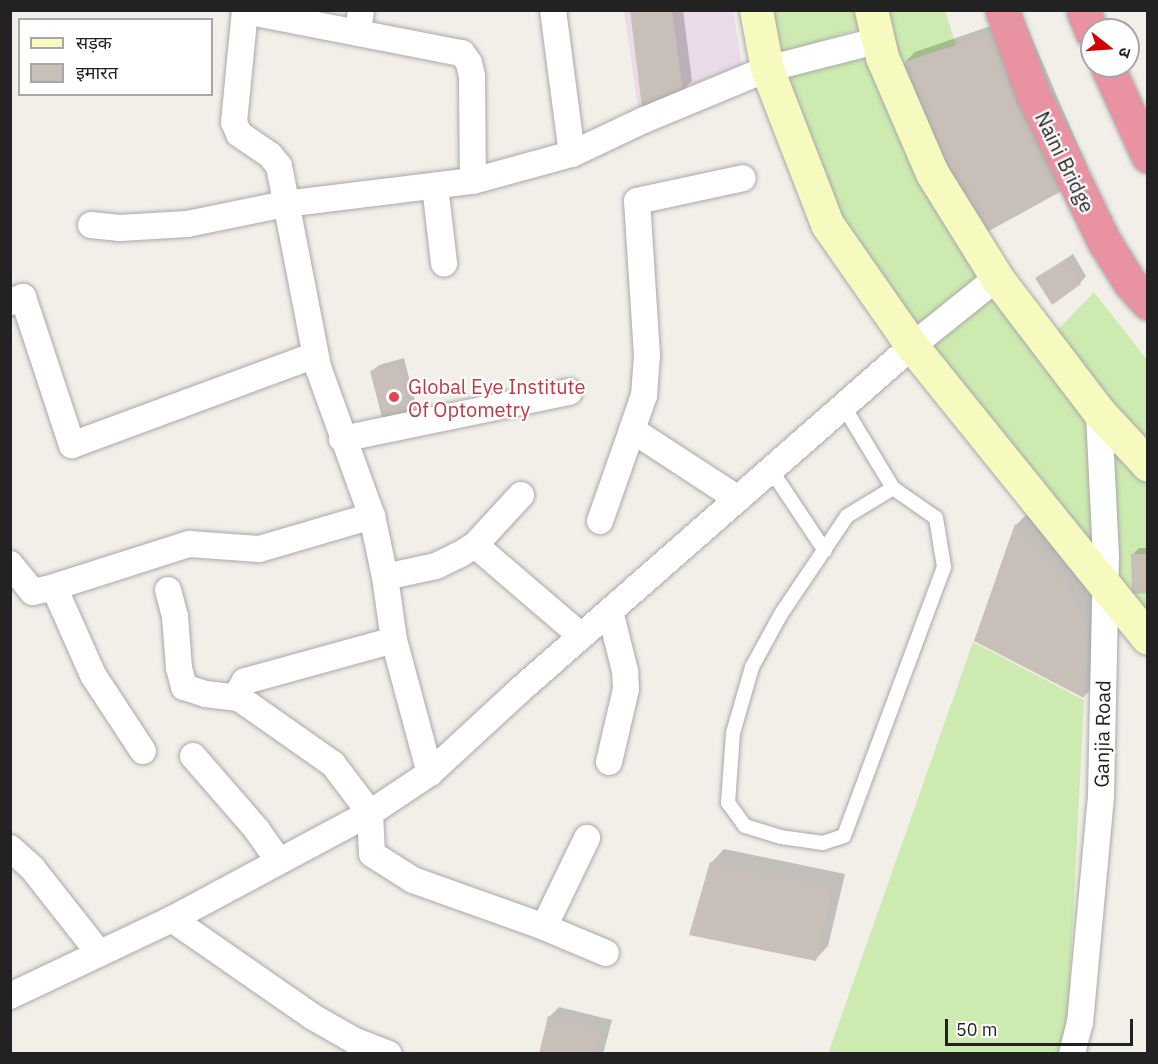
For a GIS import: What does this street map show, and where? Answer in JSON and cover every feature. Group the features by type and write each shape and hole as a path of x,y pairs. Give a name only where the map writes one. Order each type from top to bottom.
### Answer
{"highway":[{"name":"Naini Bridge","path":"1002,10 1033,95 1105,243 1130,283 1148,303"},
{"path":"1112,78 1148,156"}],"street":[{"path":"553,10 572,154"},
{"path":"756,10 767,69 827,224 912,346 1148,638"},
{"path":"430,773 394,640 385,577 372,516 342,439 315,355 279,166 270,155 239,135 234,122 245,11 359,21 462,53 469,63 473,181"},
{"path":"91,225 120,228 187,224 285,204 473,181 572,154 644,120 873,26 932,173 997,278 1099,412 1148,465"},
{"path":"600,521 644,396 647,355 637,201 743,177"},
{"path":"435,186 444,263"},
{"path":"10,996 172,919 370,813 430,773 609,611 912,346 997,278"},
{"path":"10,302 23,297 72,445 315,355"},
{"path":"342,439 569,392"},
{"name":"Ganjia Road","path":"1072,1053 1080,1023 1101,795 1105,585 1099,412"},
{"path":"632,430 738,499"},
{"path":"385,577 436,566 475,544 521,495"},
{"path":"32,592 189,544 259,549 372,516"},
{"path":"475,544 581,636"},
{"path":"10,564 93,675 143,751"},
{"path":"168,590 175,616 179,668 184,687 206,694 239,698 333,764 370,813 372,854 413,880 544,927 606,953"},
{"path":"609,611 625,671 626,689 609,762"},
{"path":"239,698 238,693 245,681 394,640"},
{"path":"193,756 257,830 279,860"},
{"path":"544,927 587,838"},
{"path":"10,848 33,869 99,953"},
{"path":"172,919 313,1017 355,1041 389,1053"}],"lane":[{"path":"844,407 893,488 936,518 944,567 844,836 823,843 781,837 745,826 728,803 733,733 752,667 781,614 847,516 893,488"},
{"path":"771,470 825,551"}],"shaded area":[{"path":"624,11 733,11 743,72 639,114"}],"green space":[{"path":"769,11 859,11 862,28 778,55"},
{"path":"888,11 945,11 956,45 895,65"},
{"path":"875,43 1046,342 1094,292 1147,360 1147,638 912,345 865,282 767,69"},
{"path":"973,642 1084,700 1067,1040 1064,1053 828,1054"}],"building":[{"path":"630,10 672,10 683,93 642,108"},
{"path":"1008,28 1076,183 980,236 900,65"},
{"path":"1066,259 1081,284 1052,305 1035,278"},
{"path":"398,364 412,422 385,429 370,371"},
{"path":"1015,524 1040,549 1068,588 1083,618 1088,639 1084,698 974,641"},
{"path":"1131,554 1148,554 1148,593 1132,594"},
{"path":"710,862 832,887 816,961 689,935"},
{"path":"548,1016 602,1030 597,1054 539,1054"}],"place":[{"name":"Global Eye Institute Of Optometry","path":"394,397"}]}
